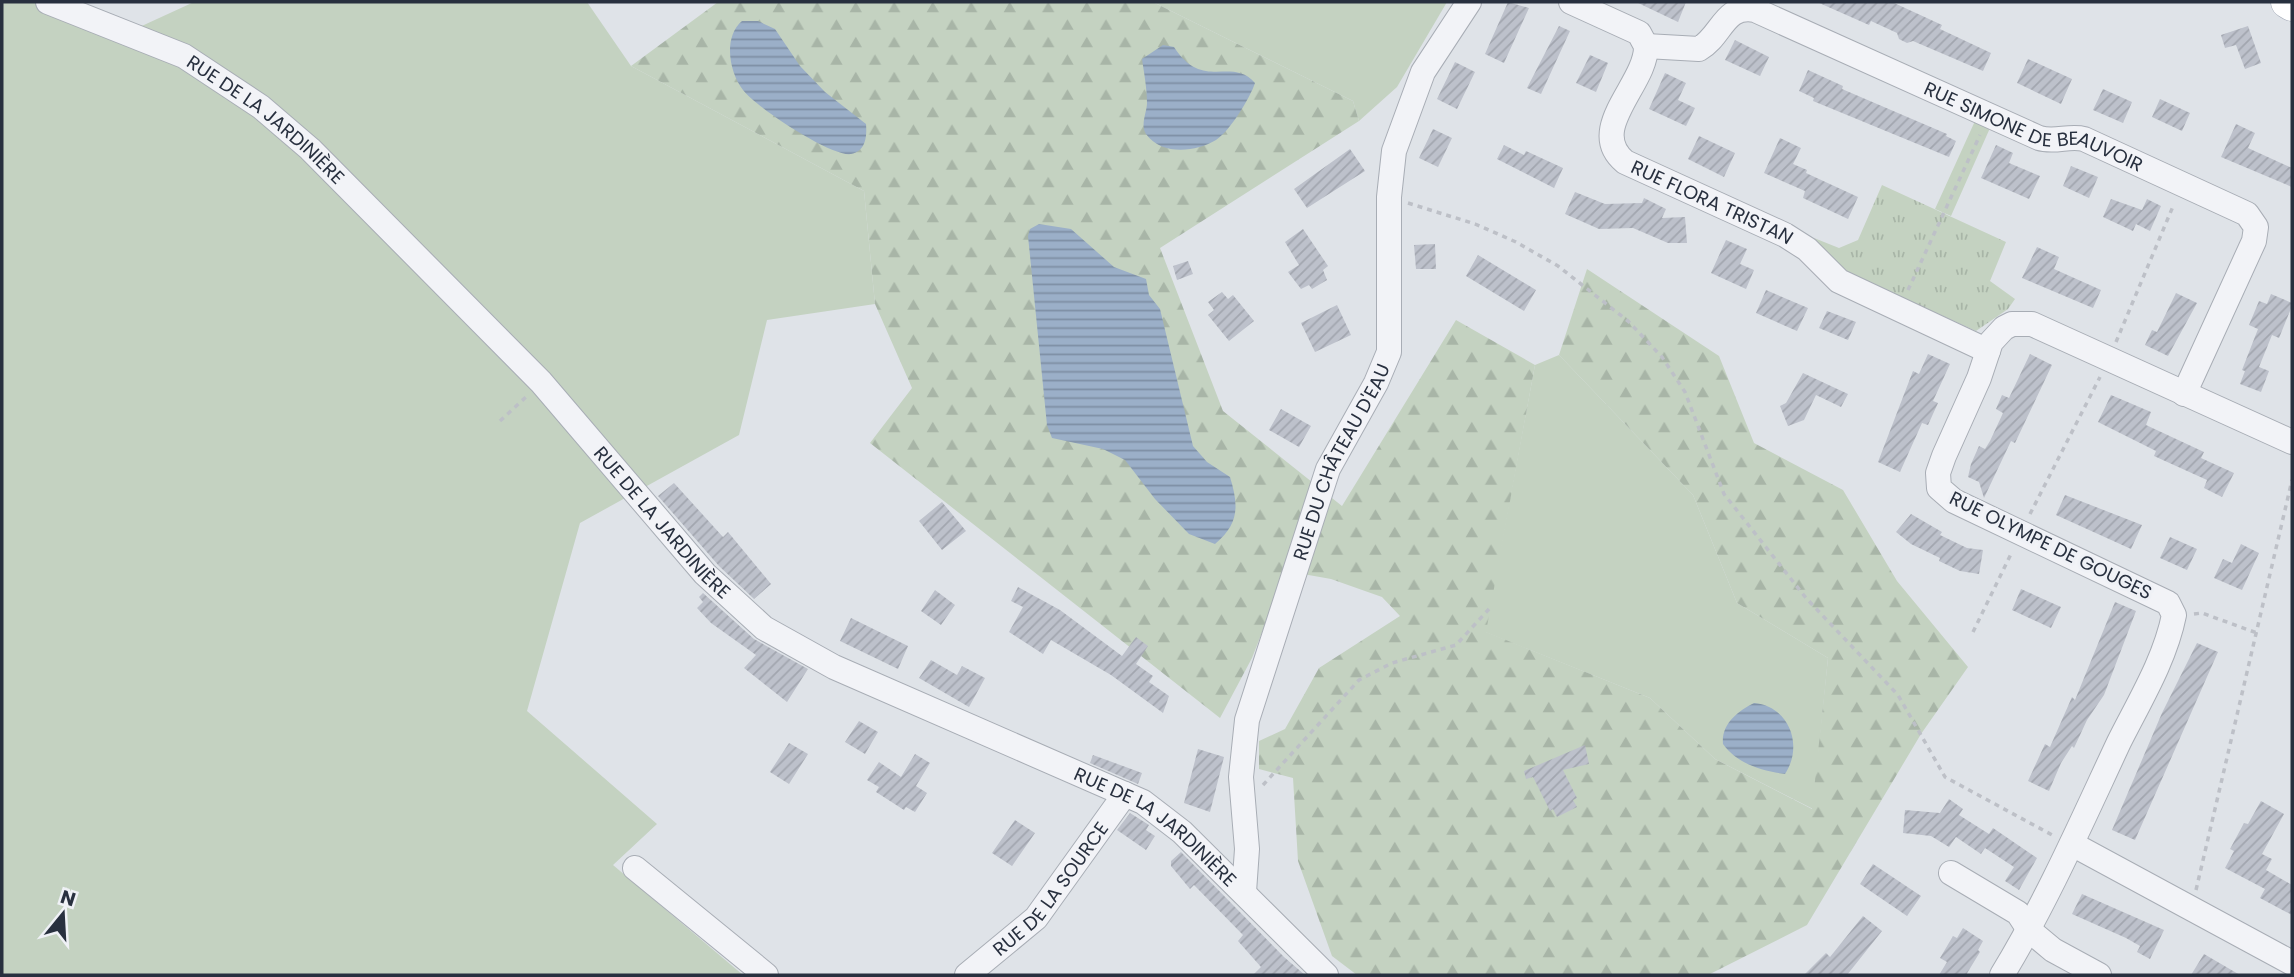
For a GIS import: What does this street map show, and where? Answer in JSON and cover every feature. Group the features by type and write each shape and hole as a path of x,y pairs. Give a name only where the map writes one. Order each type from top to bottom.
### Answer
{"main road":[{"path":"2287,2 2292,5"}],"street":[{"name":"RUE DE LA JARDINIÈRE","path":"48,2 184,56 261,107 310,149 541,383 705,574 764,628 834,667 1143,803 1182,832 1326,975"},
{"name":"RUE DU CHÂTEAU D'EAU","path":"1244,892 1247,849 1241,778 1247,720 1295,578 1328,468 1376,383 1389,352 1389,197 1394,151 1418,85 1435,51 1469,2"},
{"path":"1571,2 1639,33 1646,46"},
{"name":"RUE SIMONE DE BEAUVOIR","path":"1646,46 1699,49 1708,44 1730,13 1746,8 2049,141 2084,139 2247,214 2256,227 2249,256 2185,394"},
{"name":"RUE FLORA TRISTAN","path":"1646,46 1644,60 1611,134 1612,148 1618,156 1635,168 1798,241 1839,281 1988,351"},
{"name":"RUE OLYMPE DE GOUGES","path":"2174,615 2168,603 2161,598 1954,501 1939,488 1937,480 1944,456 1991,342 2004,328 2021,323 2045,329 2292,442"},
{"path":"2002,975 2029,930 2072,844 2162,653 2174,615"},
{"name":"RUE DE LA SOURCE","path":"967,975 1037,918 1125,793"},
{"path":"2072,844 2292,963"},
{"path":"635,868 766,975"},
{"path":"1951,873 2018,913 2029,930 2053,950 2099,975"}],"path":[{"path":"1899,309 1989,114"},
{"path":"1973,632 2109,359 2183,184"},
{"path":"1389,197 1475,224 1516,242 1558,266 1628,321 1662,357 1685,392 1724,494 1807,598 1898,695 1945,777 2033,826 2072,844"},
{"path":"500,421 541,383"},
{"path":"2192,908 2292,480"},
{"path":"1243,803 1300,746 1337,701 1359,680 1392,663 1456,645 1489,609"},
{"path":"2174,615 2202,613 2257,633"}],"green space":[{"path":"2,2 39,2 133,30 194,2 587,2 631,66 864,191 875,304 767,320 739,435 580,523 527,711 657,824 613,865 743,975 2,975"},
{"path":"718,2 1153,2 1353,101 1359,121 1160,248 1223,411 1342,506 1456,320 1535,365 1486,632 1650,698 1715,759 1812,809 1828,658 1737,603 1693,495 1559,355 1587,269 1719,356 1754,443 1843,490 1897,581 1968,667 1921,734 1807,925 1708,975 1357,975 1332,956 1298,861 1293,778 1259,769 1259,741 1285,729 1319,668 1400,616 1382,597 1331,579 1286,571 1252,658 1220,718 870,443 912,388 875,304 864,191 631,66"},
{"path":"1153,2 1447,2 1397,87 1359,121 1353,101"},
{"path":"1975,121 1990,128 1951,216 1935,209"},
{"path":"1882,185 2006,242 1990,281 2015,299 2008,309 1976,331 1841,270 1814,238 1839,248 1858,240"},
{"path":"1559,355 1693,495 1737,603 1828,658 1813,809 1715,759 1650,698 1485,632 1535,365"}],"water":[{"path":"742,21 758,21 775,29 800,66 825,92 866,124 866,138 860,150 851,154 841,153 811,140 778,119 743,90 734,74 730,55 732,36"},
{"path":"1163,45 1174,47 1196,68 1236,72 1255,83 1233,122 1216,140 1199,147 1180,150 1161,146 1146,134 1144,123 1147,97 1142,59"},
{"path":"1039,224 1071,229 1114,267 1146,279 1149,295 1160,309 1193,446 1207,462 1230,477 1233,487 1236,506 1233,522 1215,544 1189,534 1155,499 1125,460 1103,449 1052,438 1047,425 1028,236 1030,229"},
{"path":"1754,703 1776,711 1790,729 1793,751 1785,774 1768,771 1743,761 1723,744 1728,724"}],"building":[{"path":"1508,2 1529,8 1504,63 1485,54"},
{"path":"1636,2 1686,2 1678,22"},
{"path":"1817,2 1892,2 1942,25 1940,29 1991,53 1983,71 1913,41 1907,43 1899,39 1897,33 1871,21 1869,25"},
{"path":"1559,26 1570,31 1541,94 1527,88"},
{"path":"2248,26 2261,63 2245,69 2236,45 2225,48 2221,35"},
{"path":"1735,40 1769,57 1760,76 1725,60"},
{"path":"1590,55 1608,63 1596,92 1576,83"},
{"path":"2028,59 2072,79 2061,104 2017,83"},
{"path":"1455,62 1475,72 1457,109 1437,99"},
{"path":"1808,70 1843,86 1842,89 1947,134 1946,136 1956,141 1949,157 1813,101 1814,98 1799,91"},
{"path":"1665,73 1686,83 1678,100 1695,108 1686,126 1649,109"},
{"path":"2103,89 2132,102 2123,123 2093,110"},
{"path":"2160,99 2190,113 2182,131 2152,117"},
{"path":"2236,124 2255,133 2248,148 2292,168 2292,187 2221,157"},
{"path":"1433,129 1452,138 1438,167 1419,158"},
{"path":"1699,136 1735,153 1724,177 1688,159"},
{"path":"1780,138 1801,148 1793,164 1807,170 1806,173 1858,197 1848,219 1803,198 1805,191 1764,173"},
{"path":"1504,145 1524,155 1526,151 1563,168 1554,188 1497,159"},
{"path":"1996,145 2013,153 2009,163 2040,176 2029,199 1981,178"},
{"path":"1350,149 1365,171 1307,208 1294,189"},
{"path":"2071,166 2098,177 2089,198 2063,186"},
{"path":"1575,192 1605,204 1642,203 1644,198 1666,209 1662,218 1685,217 1687,243 1668,243 1633,228 1599,229 1565,214"},
{"path":"2111,199 2142,210 2147,199 2161,206 2150,231 2136,224 2133,231 2103,217"},
{"path":"1303,229 1328,266 1323,270 1327,280 1312,289 1309,285 1301,289 1288,272 1299,265 1285,242"},
{"path":"1726,240 1747,249 1740,264 1754,270 1746,289 1711,273"},
{"path":"1435,244 1436,269 1416,269 1414,245"},
{"path":"2037,247 2059,257 2054,269 2101,290 2093,308 2022,278"},
{"path":"1478,255 1536,290 1524,311 1466,276"},
{"path":"1188,261 1193,274 1177,280 1173,266"},
{"path":"1766,290 1808,308 1797,331 1756,313"},
{"path":"1222,292 1228,299 1233,295 1254,321 1229,341 1208,315 1214,310 1208,302"},
{"path":"2176,293 2197,303 2168,356 2145,345 2152,330 2157,332"},
{"path":"2271,294 2292,303 2292,306 2279,338 2272,335 2259,367 2269,371 2261,392 2240,384 2245,371 2242,370 2258,329 2249,325 2259,301 2267,304"},
{"path":"1337,305 1351,335 1315,352 1301,323"},
{"path":"1827,311 1856,322 1848,340 1819,328"},
{"path":"1928,354 1950,364 1933,401 1938,403 1928,425 1922,423 1900,472 1878,462 1913,371 1919,374"},
{"path":"2030,354 2052,365 2015,443 2011,441 1984,498 1979,482 1968,477 1971,464 1979,446 1985,449 1990,441 2003,413 1996,409 2002,395 2009,398"},
{"path":"1803,373 1848,394 1841,407 1816,395 1804,420 1788,426 1780,406 1786,403"},
{"path":"2111,395 2151,412 2146,425 2204,452 2201,458 2234,473 2222,497 2204,488 2207,480 2154,456 2156,451 2098,422"},
{"path":"1281,409 1311,426 1299,447 1269,430"},
{"path":"674,483 723,537 728,532 771,584 754,599 719,566 658,496"},
{"path":"2065,495 2142,525 2131,549 2056,515"},
{"path":"942,502 966,531 942,550 919,521"},
{"path":"1911,514 1942,532 1940,535 1967,548 1983,550 1979,574 1960,571 1939,561 1940,558 1911,544 1896,532"},
{"path":"2170,537 2197,549 2187,570 2160,558"},
{"path":"2241,544 2259,553 2242,590 2214,578 2223,559 2232,563"},
{"path":"1018,587 1060,610 1122,656 1136,637 1148,646 1136,664 1153,676 1149,682 1169,696 1163,713 1111,675 1051,640 1043,654 1009,632 1023,607 1011,601"},
{"path":"2021,589 2061,607 2051,628 2012,610"},
{"path":"935,590 955,605 941,625 921,611"},
{"path":"703,593 754,639 808,669 787,702 744,668 756,655 711,623 697,608 703,602 699,597"},
{"path":"2115,602 2136,611 2104,695 2087,720 2074,748 2072,746 2061,763 2049,791 2028,781 2045,744 2050,747 2072,697 2075,700"},
{"path":"851,618 908,646 898,669 840,641"},
{"path":"2197,643 2218,652 2135,840 2112,830 2162,713"},
{"path":"931,660 957,675 962,666 985,678 969,707 919,678"},
{"path":"859,721 878,732 865,754 845,742"},
{"path":"789,743 808,754 789,784 770,772"},
{"path":"1585,745 1589,764 1563,770 1577,798 1573,800 1577,807 1557,817 1553,809 1550,811 1533,777 1526,779 1524,771"},
{"path":"1198,749 1224,757 1210,812 1184,803"},
{"path":"915,754 930,763 916,786 927,793 915,812 906,807 904,810 876,792 879,787 867,780 879,762 901,777"},
{"path":"1093,755 1142,773 1138,784 1090,763"},
{"path":"1949,799 1963,809 1959,815 1989,834 1993,828 2037,858 2019,890 2005,881 2014,867 1985,848 1981,854 1956,837 1949,847 1931,836 1903,833 1905,810 1940,813"},
{"path":"2261,801 2284,814 2262,854 2272,859 2266,870 2292,885 2292,915 2260,898 2265,889 2225,868 2234,851 2230,849 2244,823 2248,824"},
{"path":"1130,813 1149,825 1146,830 1155,836 1146,850 1117,830"},
{"path":"1015,820 1035,833 1012,866 992,853"},
{"path":"1181,852 1305,975 1253,975 1261,967 1238,941 1243,935 1194,885 1190,889 1171,866 1171,861"},
{"path":"1873,864 1921,896 1907,916 1860,884"},
{"path":"2082,894 2164,930 2150,959 2137,952 2140,946 2072,914"},
{"path":"1863,916 1882,931 1847,975 1804,975 1826,953 1830,957"},
{"path":"1963,928 1983,941 1978,950 1980,952 1966,975 1939,975 1947,962 1940,958 1953,936 1957,938"},
{"path":"2204,954 2240,975 2191,975"}]}
